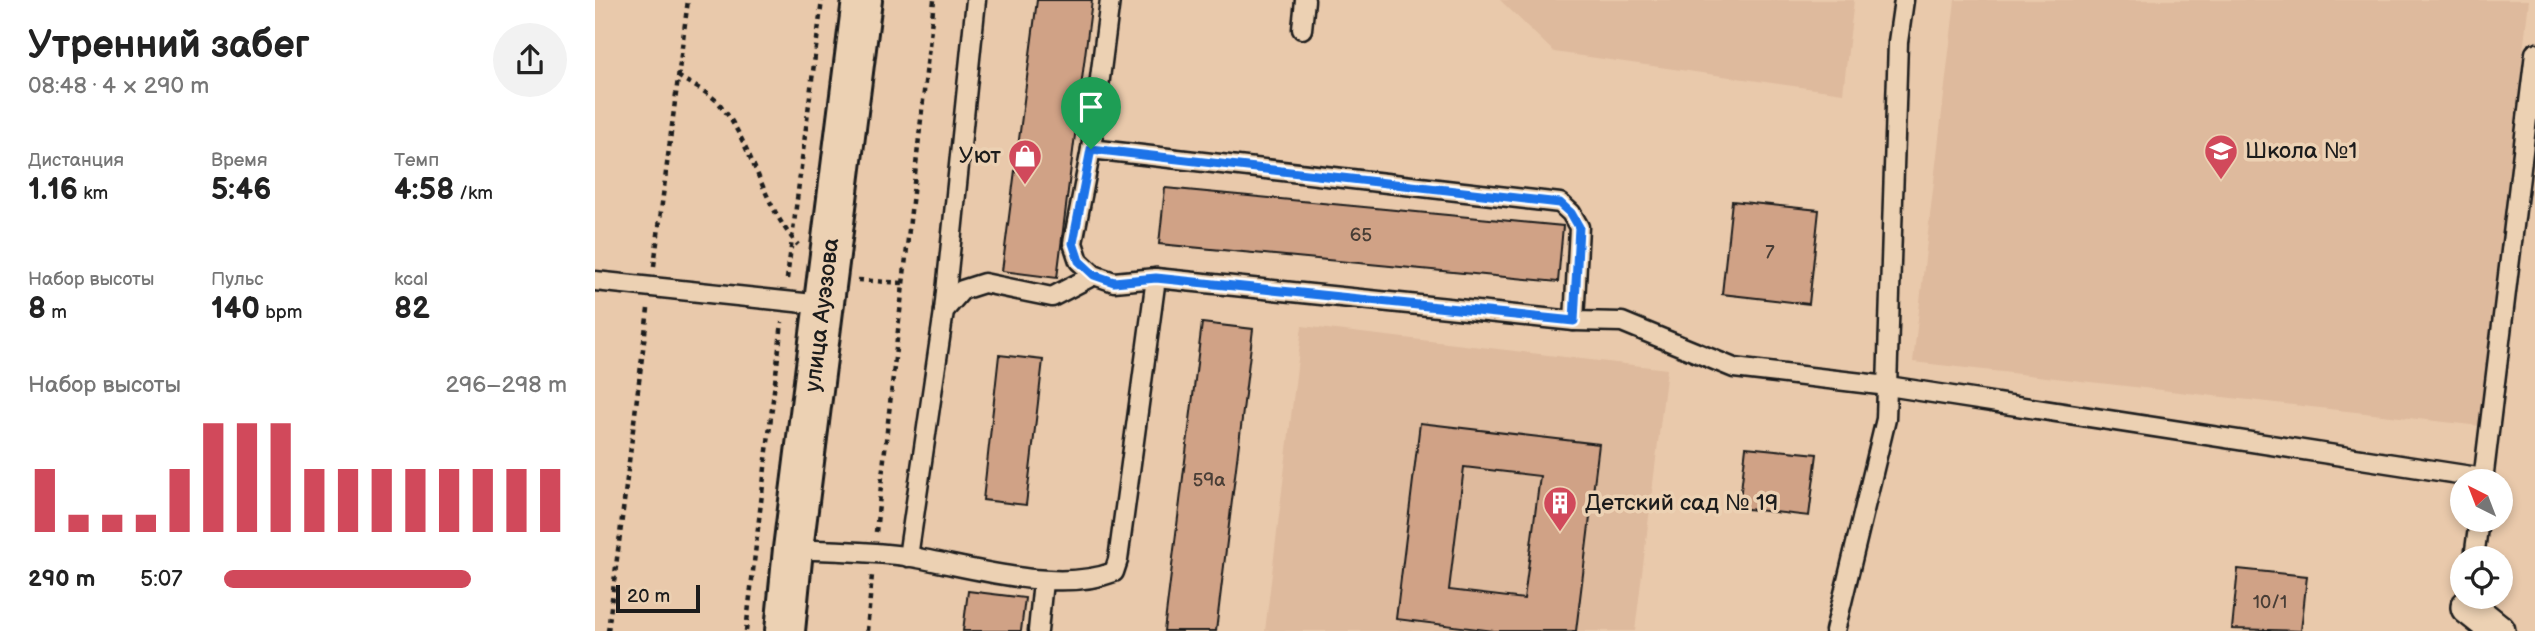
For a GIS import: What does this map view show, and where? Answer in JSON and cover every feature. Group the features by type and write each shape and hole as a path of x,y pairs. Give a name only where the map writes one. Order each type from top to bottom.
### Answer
{"street":[{"name":"улица Ауэзова","path":"785,631 862,0"},
{"path":"2467,612 2498,631"}],"lane":[{"path":"908,556 944,312 977,0"},
{"path":"1109,0 1091,149 1073,243 1079,261 1094,275 1114,282 1156,278 1574,321 1622,322 1734,368 1888,386 2450,475"},
{"path":"1301,29 1305,0"},
{"path":"1835,631 1885,419 1898,43 1904,0"},
{"path":"2485,469 2535,53"},
{"path":"1091,149 1560,203 1571,213 1579,227 1574,321"},
{"path":"944,312 962,290 984,283 1052,297 1094,275"},
{"path":"793,549 908,556 1044,581 1103,576 1114,572 1118,560 1156,278"},
{"path":"595,281 651,287 825,292"},
{"path":"1038,631 1044,581"}],"path":[{"path":"608,631 688,0"},
{"path":"867,631 933,0"},
{"path":"678,76 721,105 791,237 825,292 903,283"}],"shaded area":[{"path":"1500,0 1854,0 1843,93 1554,52"},
{"name":"Школа №1","path":"1955,0 2529,0 2480,426 1913,362"},
{"path":"1302,326 1667,369 1635,631 1265,631"}],"building":[{"path":"1037,0 1092,0 1057,278 1002,271"},
{"path":"1165,188 1563,226 1558,282 1159,244"},
{"path":"1732,201 1819,210 1809,304 1722,294"},
{"path":"1202,323 1253,329 1216,631 1164,631"},
{"path":"999,355 1043,360 1026,505 983,500"},
{"name":"Детский сад № 19","path":"1420,423 1599,444 1576,631 1494,631 1396,619","holes":["1464,467 1540,476 1524,599 1449,590"]},
{"path":"1746,447 1817,454 1809,516 1739,508"},
{"path":"2238,569 2307,576 2301,631 2232,629"},
{"path":"968,591 1025,598 1021,631 963,631"}],"place":[{"name":"Школа №1","path":"2221,181"},
{"name":"Уют","path":"1025,186"},
{"name":"Детский сад № 19","path":"1560,533"}],"route":[{"path":"1091,149 1560,203 1571,213 1579,227 1574,321 1156,278 1114,282 1094,275 1079,261 1073,243 1091,149"}]}
